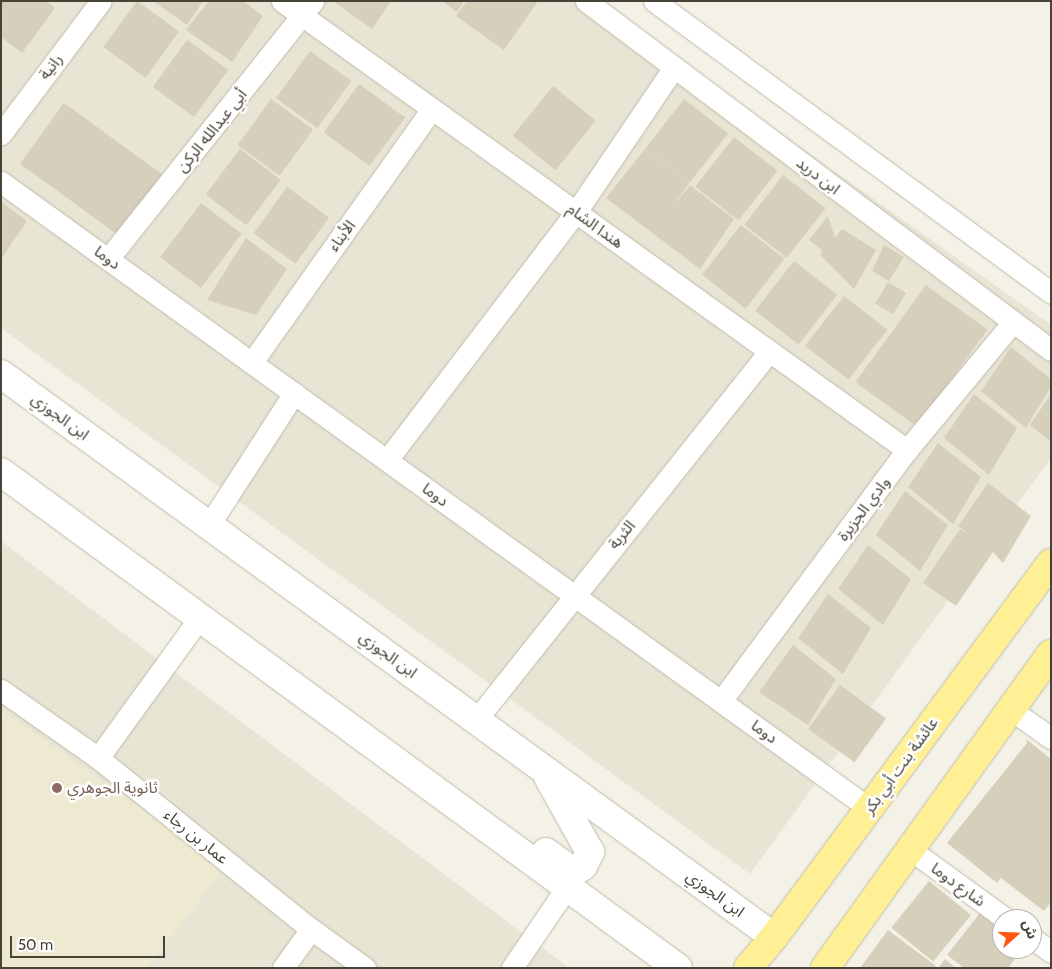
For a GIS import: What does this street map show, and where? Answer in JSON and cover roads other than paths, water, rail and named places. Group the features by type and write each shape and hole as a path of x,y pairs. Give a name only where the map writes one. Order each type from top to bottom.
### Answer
{"main road":[{"name":"عائشة بنت أبي بكر","path":"748,968 774,937 870,809 1051,563"},
{"path":"825,968 1051,654"}],"street":[{"name":"رانية","path":"1,134 101,1"},
{"name":"هندا الشام","path":"282,1 308,9 432,109 907,450"},
{"name":"ابن دريد","path":"586,1 1051,350"},
{"path":"654,1 1051,293"},
{"name":"أبي عبدالله الركن","path":"108,259 308,9"},
{"path":"387,460 576,212 674,67"},
{"name":"الأبناء","path":"252,362 432,109"},
{"name":"دوما","path":"1,182 870,809"},
{"name":"وادي الجزيرة","path":"721,701 907,450 1013,322"},
{"name":"الثربة","path":"476,720 768,351"},
{"name":"ابن الجوزي","path":"1,374 774,937"},
{"path":"209,525 294,393"},
{"path":"1,472 678,968"},
{"path":"98,758 200,618"},
{"name":"عمار بن رجاء","path":"1,690 98,758 311,929 365,968"},
{"path":"1010,709 1051,738"},
{"path":"463,810 495,817 574,872 582,866 590,852 543,768"},
{"name":"شارع دوما","path":"911,850 992,909"},
{"path":"512,968 568,886"},
{"path":"283,968 311,929"},
{"path":"1042,968 1051,956"}],"place":[{"name":"ثانوية الجوهري","path":"57,788"}]}
